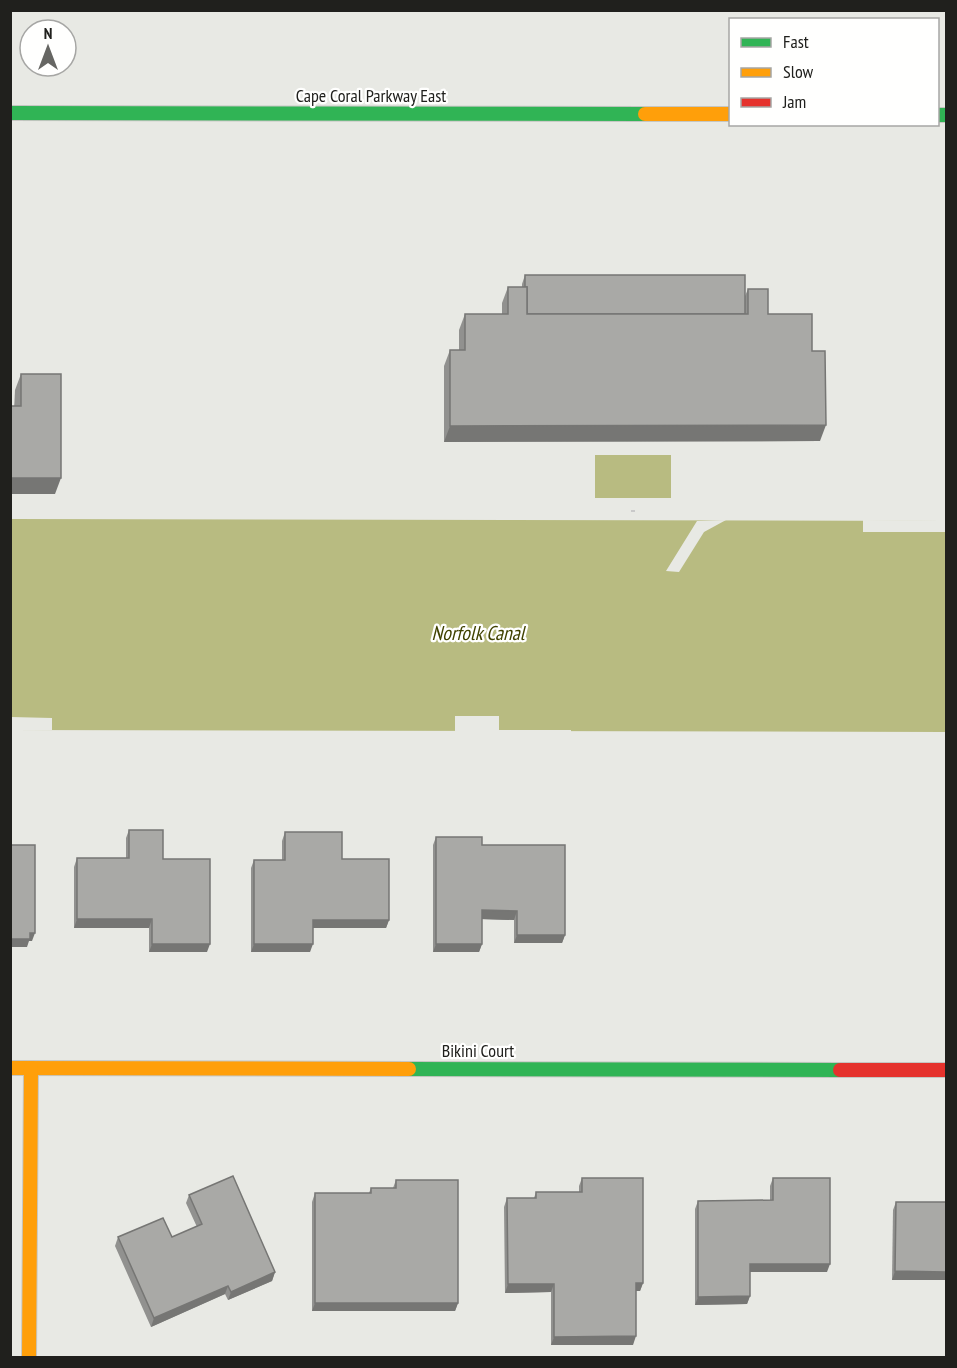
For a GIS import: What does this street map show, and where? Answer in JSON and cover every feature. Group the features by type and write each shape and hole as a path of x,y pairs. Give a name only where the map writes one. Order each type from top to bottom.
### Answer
{"street":[{"name":"Cape Coral Parkway East","path":"10,113 729,114"},
{"name":"Bikini Court","path":"10,1068 946,1070"},
{"path":"29,1358 31,1068"}],"water":[{"path":"595,455 671,455 671,498 595,498"},
{"name":"Norfolk Canal","path":"10,519 946,521 946,732 11,730"}],"pier":[{"path":"726,520 704,532 679,572 666,571 697,521"},
{"path":"863,520 946,521 946,532 863,532"},
{"path":"455,716 499,716 499,730 571,730 571,733 455,733"},
{"path":"11,717 52,718 52,730 11,730"}],"building":[{"path":"525,275 745,275 745,314 527,314"},
{"path":"508,287 527,287 527,314 748,314 748,289 768,289 768,314 812,314 812,351 825,351 826,425 450,426 450,350 465,350 465,314 508,314"},
{"path":"21,374 61,374 61,478 10,478 10,406 21,406"},
{"path":"129,830 163,830 163,859 210,859 210,944 152,944 152,919 77,919 77,858 129,858"},
{"path":"285,832 342,832 342,859 389,859 389,920 313,920 313,944 254,944 254,860 285,860"},
{"path":"436,837 482,837 482,845 565,845 565,935 517,935 517,911 482,910 482,944 436,944"},
{"path":"10,845 35,845 35,933 30,933 30,939 10,939"},
{"path":"233,1176 275,1272 231,1292 228,1286 154,1318 118,1237 163,1218 172,1237 202,1224 189,1195"},
{"path":"582,1178 643,1178 643,1283 636,1283 636,1336 554,1337 554,1284 508,1284 507,1198 536,1198 536,1192 582,1192"},
{"path":"773,1178 830,1178 830,1264 750,1264 750,1296 698,1297 698,1201 773,1200"},
{"path":"396,1180 458,1180 458,1303 315,1303 315,1193 371,1193 371,1188 396,1188"},
{"path":"896,1202 946,1202 946,1272 895,1271"}],"traffic: fast":[{"path":"10,113 645,114"},
{"path":"939,115 946,115"},
{"path":"409,1069 840,1070"}],"traffic: slow":[{"path":"645,114 729,114"},
{"path":"10,1068 409,1069"},
{"path":"29,1358 31,1068"}],"traffic: jam":[{"path":"840,1070 946,1070"}]}
